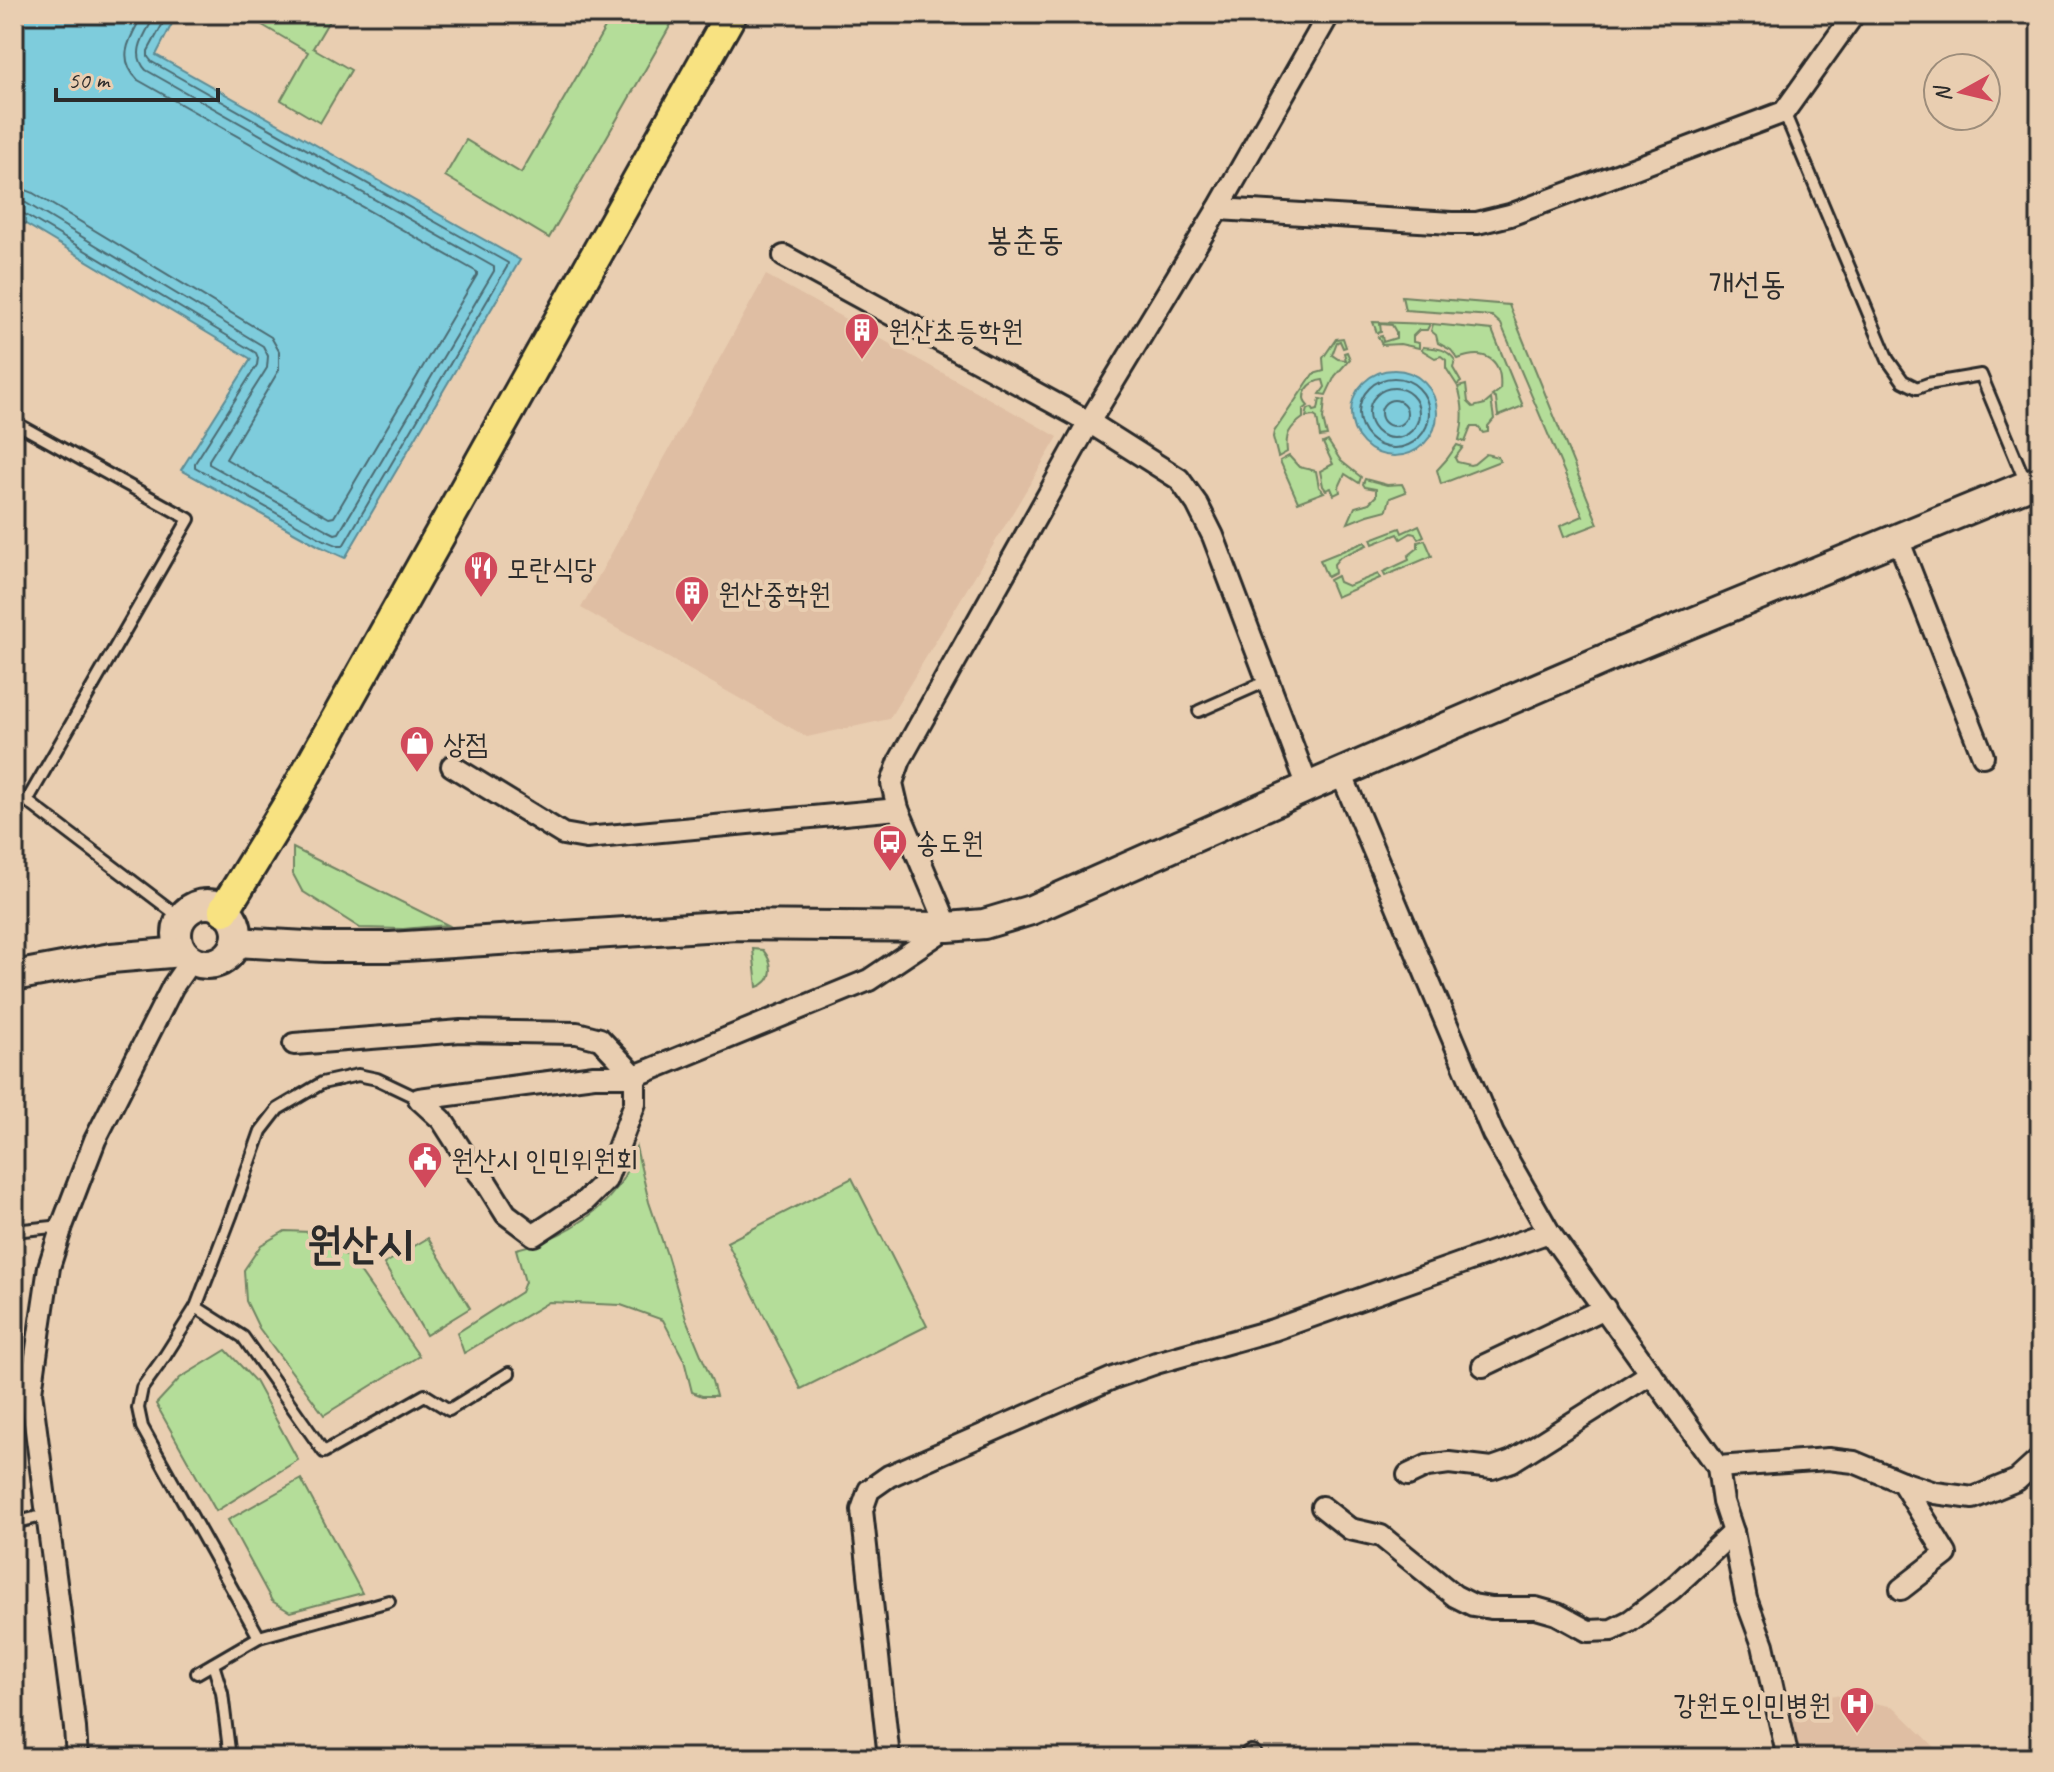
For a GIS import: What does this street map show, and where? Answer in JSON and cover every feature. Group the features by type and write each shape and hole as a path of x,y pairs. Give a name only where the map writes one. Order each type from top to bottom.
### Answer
{"main road":[{"path":"224,910 292,799 731,14"},
{"path":"236,942 390,947 736,925 948,927 984,924 1031,910 1623,651 2033,483"},
{"path":"14,976 111,958 187,956 201,964 219,962 236,942 235,924 224,910 206,904 196,906 181,918 177,936 187,956"}],"street":[{"path":"419,1099 594,1076 635,1076 869,980 948,927 898,809 892,783 900,760 1089,422 1218,209 1329,14"},
{"path":"1218,209 1477,223 1510,215 1784,112 1854,14"},
{"path":"784,256 1089,422 1179,479 1197,504 1213,536 1308,787"},
{"path":"1898,539 1983,756"},
{"path":"452,766 563,834 586,838 898,809"},
{"path":"1341,773 1493,1134 1549,1232 1718,1467 1746,1599 1763,1645 1788,1758"},
{"path":"77,1758 46,1515 22,1393 49,1267 62,1226 95,1140 187,956"},
{"path":"294,1044 461,1031 577,1033 600,1039 635,1076 635,1103 606,1180 584,1202 534,1235 506,1214 442,1120 419,1099"},
{"path":"889,1758 862,1510 869,1490 889,1476 1113,1378 1273,1330 1549,1232"},
{"path":"1483,1366 1605,1308"},
{"path":"1408,1475 1427,1466 1449,1463 1492,1468 1512,1461 1650,1374"},
{"path":"1718,1467 1828,1459 1854,1462 1935,1493 1973,1498 2017,1480 2040,1459"},
{"path":"1901,1589 1946,1554 1902,1482"},
{"path":"1322,1507 1350,1529 1381,1536 1455,1596 1473,1605 1536,1608 1557,1614 1588,1631 1612,1630 1630,1621 1672,1589 1733,1532"}],"lane":[{"path":"1784,112 1888,360 1903,381 1917,388 1981,375 2033,483"},
{"path":"14,422 189,519 27,801"},
{"path":"1199,711 1267,681"},
{"path":"14,794 181,918"},
{"path":"259,1637 142,1427 138,1408 142,1388 196,1307 261,1131 278,1109 322,1083 358,1075 377,1079 419,1099"},
{"path":"14,1231 62,1226"},
{"path":"196,1307 243,1337 324,1452 425,1395 449,1410 509,1373"},
{"path":"14,1523 46,1515"},
{"path":"197,1673 259,1637 389,1601"},
{"path":"213,1664 222,1693 230,1758"}],"shaded area":[{"path":"766,275 1058,437 889,719 807,737 581,608"},
{"name":"강원도인민병원","path":"1834,1695 1894,1707 1946,1758 1801,1758 1784,1712"},
{"path":"2040,1741 2040,1758 1985,1758"}],"green space":[{"path":"255,14 333,14 313,48 351,70 320,123 281,100 308,52 252,19"},
{"path":"613,14 677,14 549,238 445,176 466,140 521,173"},
{"path":"1402,296 1509,305 1598,524 1564,537 1560,526 1583,516 1501,324 1492,316 1405,310"},
{"path":"1373,322 1430,324 1427,330 1419,330 1413,336 1413,342 1419,343 1419,348 1400,344 1382,345 1378,337 1382,336 1383,342 1396,338 1396,332 1392,325 1380,324 1381,332 1377,333"},
{"path":"1433,324 1492,330 1523,406 1498,416 1496,399 1492,396 1500,390 1499,371 1495,364 1491,359 1477,355 1458,359 1451,350 1438,343 1431,331"},
{"path":"1343,338 1346,347 1337,342 1332,355 1346,360 1344,353 1347,352 1350,359 1335,376 1326,395 1320,394 1325,387 1323,380 1313,383 1306,390 1304,398 1308,406 1303,410 1303,418 1289,432 1287,452 1278,457 1274,432 1313,374 1324,371 1323,358 1336,339"},
{"path":"1423,347 1441,349 1452,356 1455,360 1453,368 1461,382 1457,385 1446,368 1446,360 1441,356 1435,358 1422,350"},
{"path":"1466,385 1468,402 1473,407 1491,399 1494,419 1488,426 1488,432 1471,427 1465,442 1459,440 1463,414 1458,387"},
{"path":"1320,399 1325,400 1323,419 1327,436 1320,437 1317,418 1306,417 1308,409 1318,410"},
{"path":"1328,441 1341,461 1361,477 1359,483 1345,474 1340,492 1334,495 1331,488 1326,490 1323,486 1320,471 1333,464 1323,443"},
{"path":"1457,445 1463,447 1455,458 1457,462 1474,464 1486,454 1498,457 1500,461 1441,484 1437,470"},
{"path":"1289,456 1299,467 1316,471 1319,487 1324,492 1298,502 1280,461"},
{"path":"1365,479 1387,485 1402,484 1406,492 1390,498 1387,510 1348,523 1355,507 1369,503 1376,496 1376,489 1363,484"},
{"path":"1419,525 1424,536 1418,539 1411,533 1401,539 1398,534 1373,544 1371,539 1400,528 1402,533"},
{"path":"1425,540 1432,556 1385,576 1383,572 1409,560 1408,556 1418,548 1418,542"},
{"path":"1365,542 1367,545 1340,557 1334,564 1335,573 1327,577 1320,560"},
{"path":"1378,574 1380,578 1336,597 1329,580 1337,576 1339,582 1348,586"},
{"path":"293,848 448,925 403,929 360,928 302,891 293,874"},
{"path":"753,949 763,950 771,965 770,976 757,987"},
{"path":"636,1147 649,1202 686,1319 716,1396 692,1392 684,1360 663,1320 621,1305 549,1302 464,1353 457,1333 521,1292 525,1282 516,1249 558,1235 596,1210 620,1184"},
{"path":"852,1178 927,1326 801,1389 727,1242"},
{"path":"285,1231 311,1232 351,1259 419,1356 324,1415 259,1328 246,1301 244,1270 261,1245"},
{"path":"428,1238 470,1308 426,1335 384,1264"},
{"path":"226,1350 255,1381 298,1460 216,1511 156,1404 180,1378"},
{"path":"301,1479 362,1593 290,1612 272,1601 228,1520"}],"water":[{"path":"14,14 177,14 156,55 520,260 345,558 181,470 251,359 14,217"},
{"path":"1394,370 1411,373 1425,382 1434,396 1437,413 1434,430 1425,444 1411,453 1394,456 1377,453 1363,444 1354,430 1351,413 1354,396 1363,382 1377,373"}],"place":[{"name":"원산초등학원","path":"862,361"},
{"name":"모란식당","path":"481,599"},
{"name":"원산중학원","path":"692,624"},
{"name":"상점","path":"417,774"},
{"name":"송도원","path":"890,873"},
{"name":"원산시 인민위원회","path":"425,1190"},
{"name":"강원도인민병원","path":"1857,1735"}],"district":[{"name":"봉춘동","path":"1025,239"},
{"name":"개선동","path":"1747,283"},
{"name":"원산시","path":"360,1243"}]}
